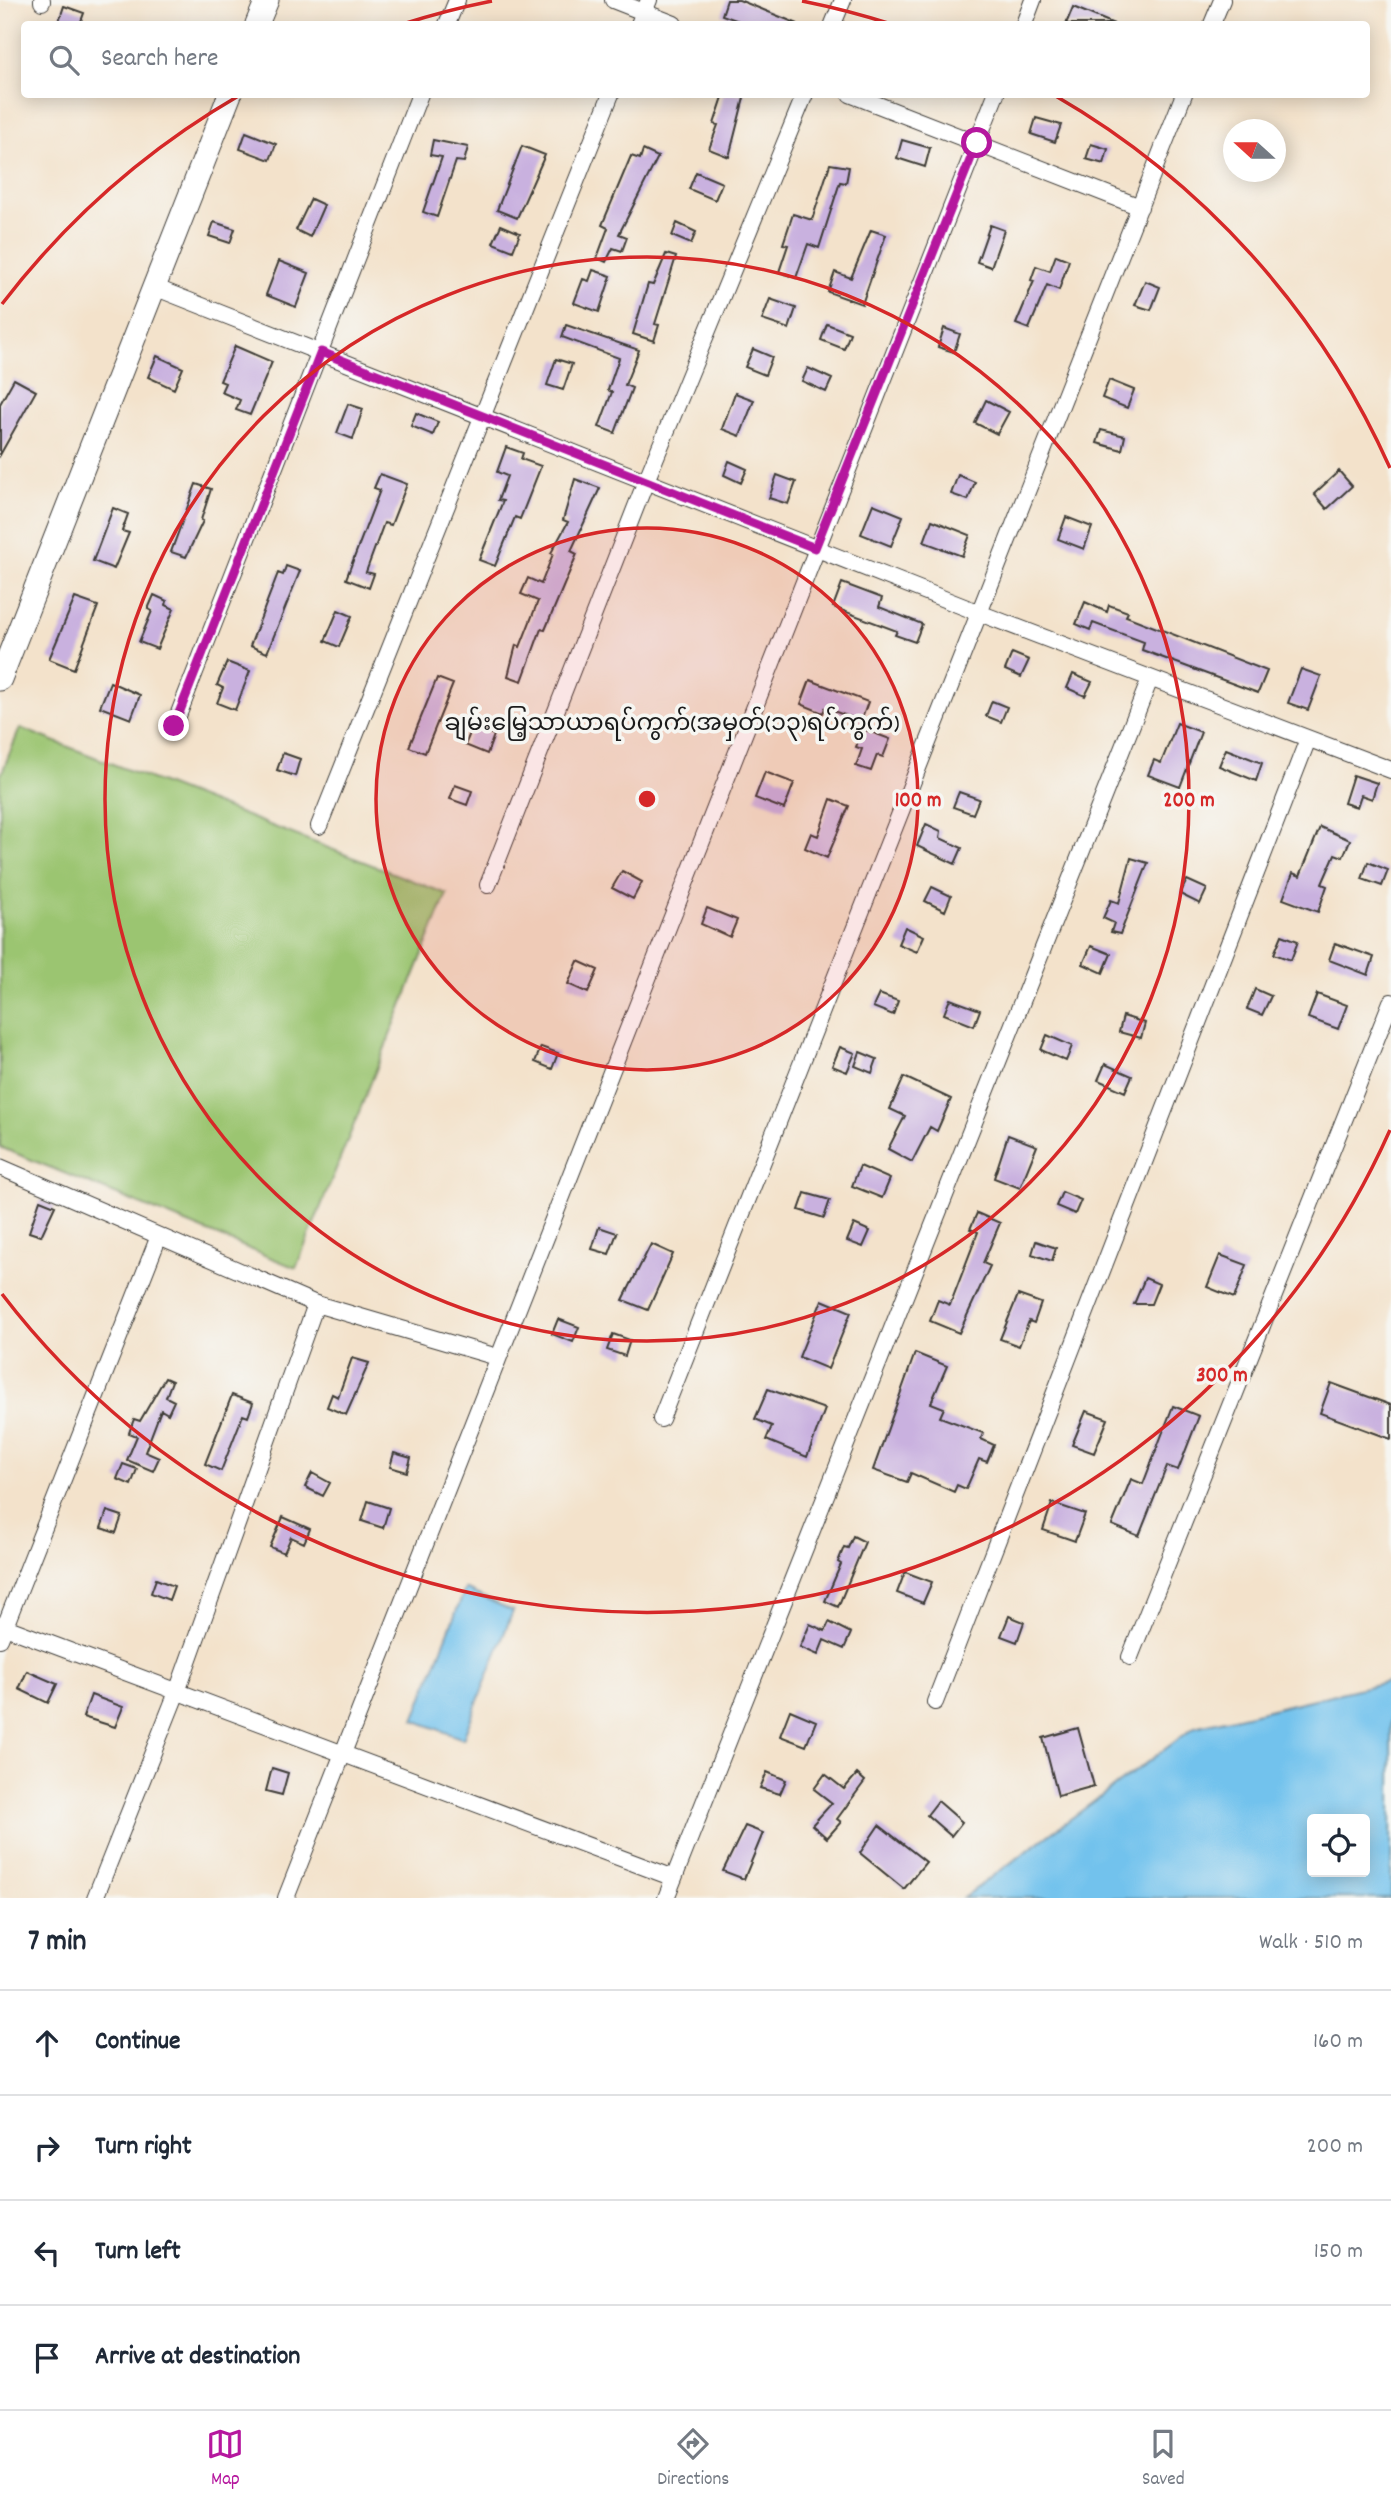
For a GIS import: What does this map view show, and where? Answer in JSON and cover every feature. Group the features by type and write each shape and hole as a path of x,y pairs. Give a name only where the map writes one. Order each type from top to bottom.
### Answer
{"main road":[{"path":"258,21 267,0"},
{"path":"0,679 228,98"}],"street":[{"path":"448,21 457,0"},
{"path":"613,0 666,21"},
{"path":"834,21 843,0"},
{"path":"1025,21 1033,0"},
{"path":"1213,21 1222,0"},
{"path":"174,726 418,98"},
{"path":"319,826 609,98"},
{"path":"488,885 646,481 803,98"},
{"path":"860,98 1140,207"},
{"path":"286,1898 815,548 994,98"},
{"path":"661,1419 982,614 1182,98"},
{"path":"154,286 982,614 1391,770"},
{"path":"666,1898 1150,679"},
{"path":"935,1702 1308,739"},
{"path":"1130,1657 1391,1002"},
{"path":"0,1167 316,1304 497,1356"},
{"path":"159,1236 1,1630 177,1692 674,1878"},
{"path":"95,1898 177,1692 316,1304"}],"green space":[{"path":"20,728 447,894 296,1268 0,1147 0,777"}],"water":[{"path":"465,1589 513,1611 463,1739 414,1720"},
{"path":"1391,1681 1391,1898 963,1898 1195,1727"}],"building":[{"path":"727,0 739,0 791,21 739,21 722,15"},
{"path":"64,6 84,13 81,21 59,21"},
{"path":"1073,7 1107,21 1067,21"},
{"path":"723,98 744,98 729,157 709,149 718,125 714,124"},
{"path":"1036,118 1061,125 1055,142 1031,134"},
{"path":"246,132 276,144 270,160 240,149"},
{"path":"433,140 468,147 464,162 456,161 437,217 423,212 442,157 430,155"},
{"path":"902,140 930,148 925,167 897,158"},
{"path":"1091,144 1108,149 1104,164 1086,159"},
{"path":"522,146 545,155 517,218 497,210"},
{"path":"643,150 658,157 619,234 627,237 622,251 613,248 606,262 597,258 608,228 602,225 631,156 640,159"},
{"path":"830,164 849,167 846,183 840,182 819,248 808,244 796,278 779,272 788,245 783,244 793,214 812,220"},
{"path":"696,172 722,183 715,200 689,189"},
{"path":"311,199 324,205 310,237 296,230"},
{"path":"214,222 235,229 230,243 209,236"},
{"path":"677,223 696,232 691,244 672,236"},
{"path":"501,225 520,233 513,251 493,243"},
{"path":"990,225 1004,230 991,267 977,262"},
{"path":"871,230 886,235 862,304 828,292 835,272 851,278"},
{"path":"666,254 676,257 655,324 659,325 654,341 633,334 648,284 653,285"},
{"path":"1056,255 1069,260 1059,290 1047,285 1029,329 1016,324 1034,281 1031,280 1036,266 1050,271"},
{"path":"279,261 309,273 296,307 266,295"},
{"path":"593,270 611,276 599,312 574,303 583,279 589,281"},
{"path":"1145,281 1160,287 1151,310 1135,305"},
{"path":"770,299 796,308 789,329 762,320"},
{"path":"827,324 850,333 844,349 821,340"},
{"path":"566,325 639,350 625,385 632,388 615,433 599,427 612,392 608,390 619,358 562,337"},
{"path":"944,328 960,334 954,352 938,347"},
{"path":"235,346 272,362 250,415 236,410 240,400 221,392 225,383 220,381"},
{"path":"753,349 772,357 765,375 745,367"},
{"path":"157,356 183,368 174,389 148,377"},
{"path":"556,359 572,364 563,390 547,385"},
{"path":"808,368 832,379 826,392 802,381"},
{"path":"14,379 36,391 0,455 0,404"},
{"path":"1109,380 1134,390 1127,408 1102,398"},
{"path":"735,393 754,400 740,436 722,429"},
{"path":"986,400 1009,412 997,434 975,423"},
{"path":"348,404 363,409 353,439 337,433"},
{"path":"416,413 438,422 433,435 411,426"},
{"path":"1101,430 1125,436 1122,450 1097,443"},
{"path":"506,447 523,453 521,459 541,466 520,519 515,517 495,566 479,560 503,501 498,500 507,476 497,472"},
{"path":"729,461 747,469 741,483 724,475"},
{"path":"1339,471 1352,486 1327,509 1314,494"},
{"path":"380,474 407,484 391,525 384,523 366,572 374,574 369,588 346,579 380,490 374,488"},
{"path":"777,475 796,482 788,504 769,498"},
{"path":"958,475 975,482 968,500 951,494"},
{"path":"575,479 600,488 571,551 577,554 545,630 541,629 522,681 508,676 516,645 520,647 538,601 521,594 528,578 541,584 553,554 551,553 568,522 563,520"},
{"path":"196,484 211,489 201,520 203,521 186,557 171,552"},
{"path":"873,504 903,516 891,546 861,534"},
{"path":"113,508 128,514 122,531 129,533 114,569 93,561"},
{"path":"1066,517 1092,527 1084,549 1058,539"},
{"path":"932,520 970,535 962,556 924,542"},
{"path":"286,566 300,571 267,653 250,646 278,573 283,575"},
{"path":"842,583 882,598 879,607 922,624 915,642 895,635 897,631 833,607"},
{"path":"154,595 167,601 166,605 174,609 157,649 139,642 152,611 148,609"},
{"path":"75,598 98,606 74,669 49,659"},
{"path":"1085,602 1107,612 1109,605 1128,612 1126,616 1267,671 1258,693 1142,650 1144,642 1093,623 1090,630 1076,624"},
{"path":"338,610 352,616 339,647 325,641"},
{"path":"1012,653 1029,660 1021,677 1005,670"},
{"path":"227,662 250,671 235,710 217,703 223,688 217,685"},
{"path":"1301,669 1321,676 1308,710 1288,703"},
{"path":"1073,674 1092,682 1085,696 1067,688"},
{"path":"437,678 453,684 425,753 409,747"},
{"path":"810,680 868,702 861,721 825,708 823,713 801,704"},
{"path":"110,682 140,695 131,719 100,707"},
{"path":"992,701 1007,707 1001,722 986,716"},
{"path":"1177,723 1201,732 1180,787 1148,775 1154,760 1161,763"},
{"path":"473,726 494,735 487,754 465,745"},
{"path":"863,729 890,739 883,757 877,755 871,771 856,766 862,749 856,747"},
{"path":"1226,749 1262,763 1256,781 1219,766"},
{"path":"283,753 300,759 295,776 277,770"},
{"path":"765,772 794,783 784,809 755,798"},
{"path":"1353,775 1377,783 1372,799 1361,795 1357,807 1344,803"},
{"path":"455,785 472,791 467,805 450,799"},
{"path":"959,792 979,799 973,814 953,807"},
{"path":"831,799 849,806 827,858 805,848 811,833 818,836"},
{"path":"926,824 941,831 940,838 962,848 955,864 917,846"},
{"path":"1320,827 1350,840 1343,857 1335,854 1322,884 1327,886 1318,912 1283,899 1293,873 1300,876"},
{"path":"1131,858 1148,863 1120,934 1111,932 1114,923 1103,918 1111,900 1119,903"},
{"path":"1368,862 1388,870 1382,886 1362,879"},
{"path":"622,871 642,882 633,899 612,888"},
{"path":"1187,880 1207,889 1200,904 1180,894"},
{"path":"932,887 951,896 945,911 925,901"},
{"path":"707,908 737,920 730,937 701,924"},
{"path":"905,927 924,936 917,952 898,944"},
{"path":"1282,935 1298,941 1291,960 1274,954"},
{"path":"1335,943 1374,957 1368,975 1329,960"},
{"path":"1091,946 1111,954 1103,973 1083,964"},
{"path":"578,961 598,970 588,993 568,984"},
{"path":"1255,989 1271,996 1262,1015 1247,1009"},
{"path":"879,994 898,1001 893,1015 873,1007"},
{"path":"1317,994 1347,1005 1338,1029 1308,1018"},
{"path":"950,999 980,1010 974,1026 944,1014"},
{"path":"1123,1016 1145,1023 1141,1038 1119,1032"},
{"path":"1047,1035 1072,1046 1066,1061 1041,1050"},
{"path":"541,1047 558,1053 552,1069 535,1062"},
{"path":"840,1047 855,1053 847,1072 832,1066"},
{"path":"860,1052 877,1059 872,1073 855,1066"},
{"path":"1105,1064 1132,1076 1125,1092 1098,1080"},
{"path":"904,1077 951,1099 937,1131 930,1127 912,1162 888,1149 905,1116 890,1109"},
{"path":"1008,1135 1037,1146 1020,1188 994,1178"},
{"path":"860,1166 890,1179 882,1198 852,1186"},
{"path":"1062,1192 1081,1200 1075,1214 1056,1206"},
{"path":"805,1193 830,1200 824,1218 799,1210"},
{"path":"40,1200 55,1206 41,1236 29,1232"},
{"path":"977,1213 1000,1223 983,1263 990,1266 959,1333 930,1321 938,1300 950,1305 978,1232 970,1229"},
{"path":"854,1224 870,1231 863,1247 847,1241"},
{"path":"599,1227 617,1233 609,1254 592,1249"},
{"path":"1036,1241 1056,1248 1052,1261 1032,1254"},
{"path":"651,1244 673,1254 648,1310 623,1300"},
{"path":"1220,1255 1247,1265 1234,1298 1207,1287"},
{"path":"1145,1278 1159,1284 1151,1304 1134,1304"},
{"path":"1018,1295 1041,1303 1034,1323 1029,1321 1019,1346 1000,1339"},
{"path":"822,1300 851,1312 828,1369 799,1357"},
{"path":"558,1319 579,1327 573,1342 552,1334"},
{"path":"613,1334 630,1340 625,1356 607,1350"},
{"path":"915,1353 947,1366 931,1403 944,1408 940,1417 983,1433 981,1439 994,1445 987,1462 979,1459 966,1489 957,1485 954,1492 911,1473 907,1482 873,1470"},
{"path":"352,1358 369,1363 346,1415 327,1407 332,1394 338,1397"},
{"path":"165,1378 172,1381 166,1397 174,1401 168,1414 161,1410 145,1452 159,1458 153,1471 127,1460 137,1436 129,1433 134,1419 140,1421"},
{"path":"1331,1383 1391,1405 1391,1439 1320,1413"},
{"path":"768,1389 825,1409 807,1457 766,1440 772,1426 755,1419"},
{"path":"232,1395 253,1403 248,1417 243,1415 221,1471 205,1464"},
{"path":"1173,1406 1199,1416 1178,1470 1167,1466 1139,1536 1112,1525 1131,1479 1143,1484"},
{"path":"1086,1411 1108,1419 1094,1453 1072,1445"},
{"path":"394,1453 411,1458 407,1472 390,1467"},
{"path":"123,1464 137,1469 131,1485 117,1479"},
{"path":"312,1473 330,1483 323,1496 305,1487"},
{"path":"368,1501 389,1508 383,1528 362,1521"},
{"path":"1052,1503 1085,1514 1075,1541 1043,1530"},
{"path":"107,1511 122,1516 116,1533 101,1528"},
{"path":"283,1517 310,1529 304,1543 291,1537 284,1553 270,1547"},
{"path":"853,1536 865,1542 838,1607 825,1601 841,1564 838,1562 844,1547 848,1548"},
{"path":"905,1572 932,1582 923,1603 897,1593"},
{"path":"156,1579 174,1586 169,1600 151,1593"},
{"path":"1009,1616 1024,1622 1017,1642 1001,1636"},
{"path":"829,1622 851,1633 844,1649 824,1640 818,1655 800,1647 810,1624 825,1631"},
{"path":"27,1671 57,1684 48,1703 19,1689"},
{"path":"91,1695 123,1707 115,1727 83,1717"},
{"path":"790,1710 816,1721 806,1746 780,1736"},
{"path":"1078,1728 1094,1786 1058,1796 1043,1738"},
{"path":"272,1768 288,1773 282,1795 266,1791"},
{"path":"767,1772 786,1780 780,1794 760,1788"},
{"path":"825,1774 844,1789 857,1774 865,1781 837,1819 841,1822 827,1838 812,1825 832,1803 814,1789"},
{"path":"938,1801 962,1822 951,1836 927,1815"},
{"path":"879,1825 926,1862 904,1889 860,1853"},
{"path":"745,1826 763,1833 744,1879 723,1871"}],"district":[{"name":"ချမ်းမြေ့သာယာရပ်ကွက်(အမှတ်(၁၃)ရပ်ကွက်)","path":"672,722"}],"route":[{"path":"174,726 321,352 815,548 977,143"}]}
